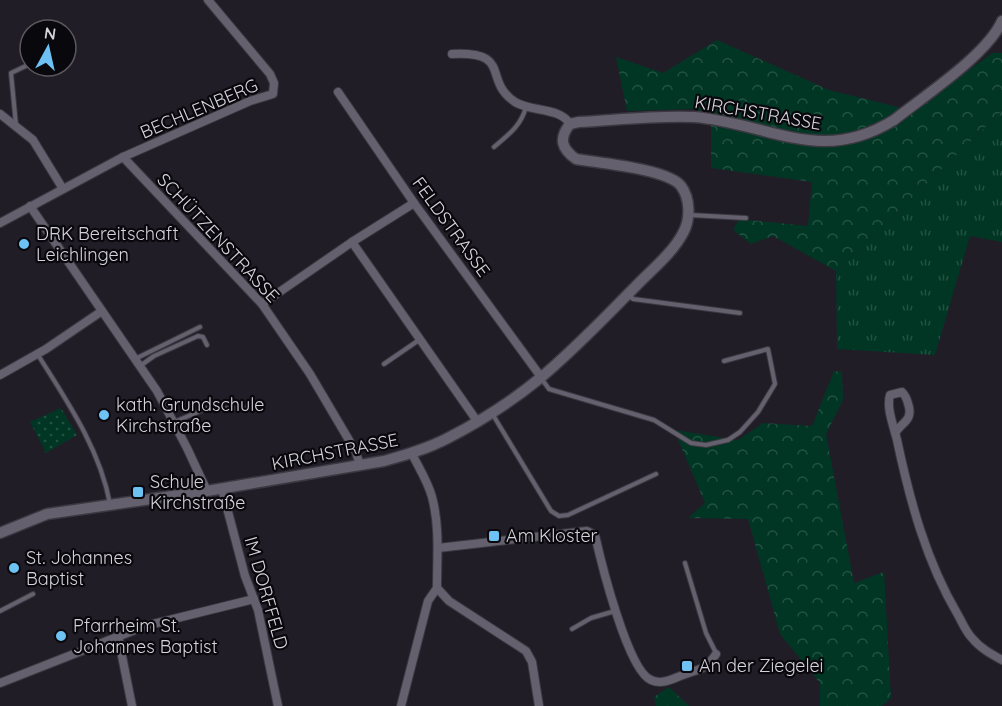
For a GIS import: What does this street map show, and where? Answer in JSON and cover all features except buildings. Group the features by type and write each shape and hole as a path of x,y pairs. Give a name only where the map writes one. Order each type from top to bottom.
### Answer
{"street":[{"name":"BECHLENBERG","path":"0,223 123,157 250,101 273,94 274,83 270,74 208,0"},
{"name":"KIRCHSTRASSE","path":"570,124 590,121 694,117 814,141 846,140 871,132 894,120 978,54 1002,21"},
{"path":"452,54 482,55 491,62 507,94 513,100 526,107 567,118 570,124 562,144 566,152 576,159 656,172 670,177 682,188 688,202 688,215"},
{"name":"FELDSTRASSE","path":"338,92 414,203 541,377"},
{"path":"0,114 33,140 63,189"},
{"name":"SCHÜTZENSTRASSE","path":"123,157 262,304 310,374 356,452 360,466"},
{"path":"262,304 352,242 414,203"},
{"path":"30,206 157,391 207,491"},
{"name":"KIRCHSTRASSE","path":"0,533 47,514 222,489 360,466 412,454 448,438 541,377 628,294 675,245 684,232 688,215"},
{"path":"352,242 477,421"},
{"path":"0,375 37,354 102,311"},
{"path":"895,433 908,421 910,414 907,397 902,392 890,395 888,401 907,490 916,518 943,590 972,638 986,651 1002,660"},
{"path":"401,706 428,601 437,588 438,548 435,512 432,496 412,454"},
{"name":"IM DORFFELD","path":"222,489 245,576 254,599 278,706"},
{"path":"438,548 587,531 595,535 615,611 643,675 650,680 668,681 708,666 716,654"},
{"path":"437,588 449,601 526,651 532,662 539,706"},
{"path":"0,683 145,626 254,599"},
{"path":"118,636 132,706"}],"lane":[{"path":"16,125 10,74 18,70"},
{"path":"494,147 518,126 526,107"},
{"path":"688,215 746,218"},
{"path":"628,294 633,299 740,313"},
{"path":"135,359 201,327"},
{"path":"140,367 154,356 198,336 203,337 207,345"},
{"path":"384,364 419,340"},
{"path":"541,377 549,389 654,420 691,443 706,445 728,440 740,432 758,412 775,384 768,349 724,361"},
{"path":"37,354 63,394 90,445 106,483 110,505"},
{"path":"174,422 210,407 220,409 257,407"},
{"path":"491,411 551,511 559,516 568,515 656,474"},
{"path":"685,563 706,633 716,654"},
{"path":"0,611 33,594"},
{"path":"572,629 591,618 615,611"}],"green space":[{"path":"717,40 829,90 894,106 911,113 992,53 1002,53 1002,111 836,271 773,236 751,244 733,230 739,219 808,226 812,182 711,168 711,113 691,109 627,111 616,57 663,73"},
{"path":"1002,111 1002,242 970,236 935,355 837,349 836,271"},
{"path":"834,371 842,372 843,400 826,434 854,583 884,572 891,698 882,706 820,706 820,683 780,634 748,519 688,518 705,503 674,430 738,440 763,423 812,426"},
{"path":"61,408 77,435 46,453 30,422"},
{"path":"669,687 689,706 656,706 654,697"}],"place":[{"name":"DRK Bereitschaft Leichlingen","path":"24,244"},
{"name":"kath. Grundschule Kirchstraße","path":"104,415"},
{"name":"Schule Kirchstraße","path":"138,492"},
{"name":"Am Kloster","path":"494,536"},
{"name":"St. Johannes Baptist","path":"14,568"},
{"name":"Pfarrheim St. Johannes Baptist","path":"61,636"},
{"name":"An der Ziegelei","path":"687,666"}]}
